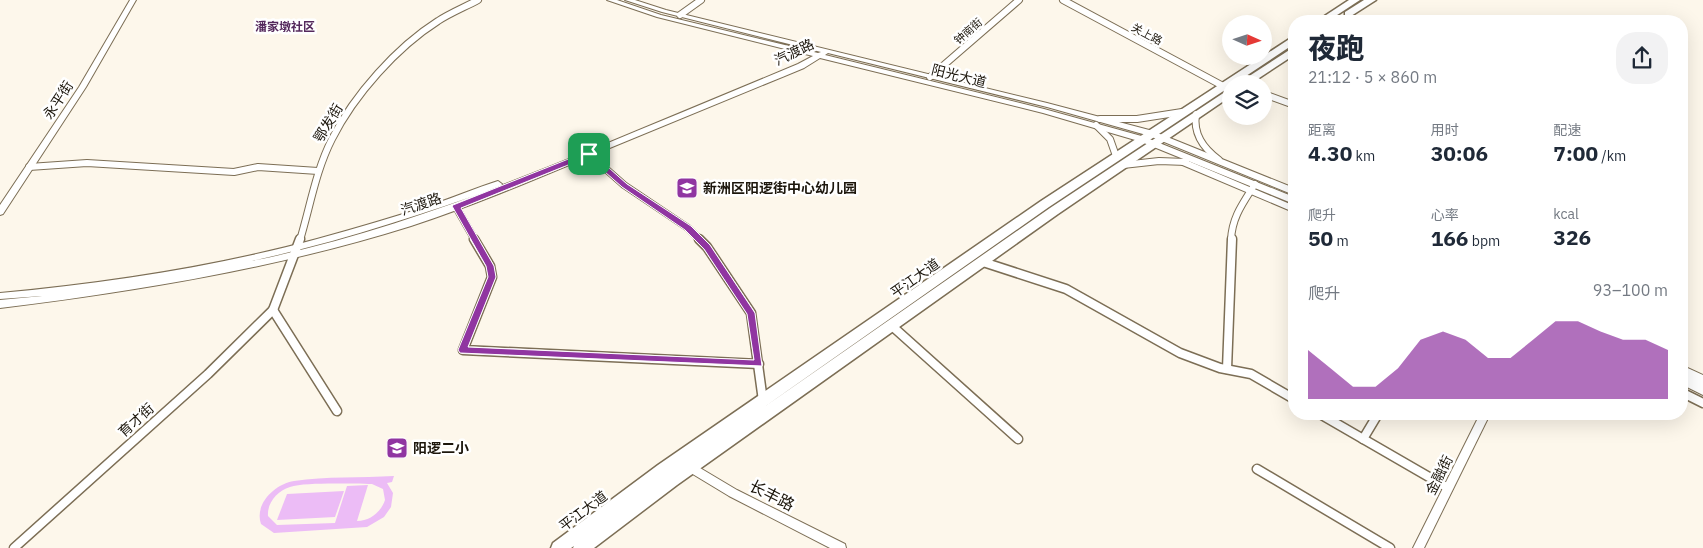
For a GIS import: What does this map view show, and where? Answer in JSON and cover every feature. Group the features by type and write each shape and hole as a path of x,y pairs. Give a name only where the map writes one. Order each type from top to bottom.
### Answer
{"highway":[{"path":"1331,15 1355,0"},
{"path":"1346,15 1370,0"},
{"name":"平江大道","path":"1245,75 1288,43"},
{"path":"1256,75 1288,54"},
{"name":"平江大道","path":"1152,138 1182,112 1222,91"},
{"name":"平江大道","path":"559,548 663,470 763,401 1152,138 1196,114 1222,92"},
{"name":"平江大道","path":"581,548 690,467 983,262 1119,160"}],"main road":[{"name":"阳光大道","path":"1152,138 1220,162 1288,190"},
{"name":"阳光大道","path":"1152,138 1253,187 1288,199"},
{"path":"1688,372 1703,380"},
{"path":"1688,382 1703,390"}],"street":[{"name":"永平街","path":"0,212 82,87 133,0"},
{"name":"鄂发街","path":"273,310 295,250 318,171 339,128 381,70 419,35 448,15 478,0"},
{"name":"阳光大道","path":"610,0 659,16 930,77 1152,138"},
{"name":"阳光大道","path":"628,0 819,53 1097,122"},
{"path":"680,15 701,0"},
{"name":"钟南街","path":"930,77 1019,0"},
{"name":"关上路","path":"1062,0 1222,85"},
{"name":"汽渡路","path":"0,296 78,288 145,278 384,231 456,206 589,154 801,66 819,53"},
{"name":"汽渡路","path":"0,304 133,286 217,272 407,217 477,192 819,53"},
{"path":"1272,97 1288,103"},
{"path":"1097,122 1144,118 1182,112"},
{"path":"1196,114 1195,128 1198,139 1220,162"},
{"path":"1097,122 1110,139 1119,160 1183,162 1210,165"},
{"path":"589,154 624,185 688,228 707,247 751,313 763,401"},
{"path":"1183,162 1253,187 1288,206"},
{"path":"29,167 86,163 234,172 258,167 318,171"},
{"path":"1227,369 1232,225 1236,213 1253,187"},
{"path":"456,206 490,266 492,277 463,350 759,364"},
{"path":"983,262 1066,289 1114,314 1180,353 1227,369 1251,374 1288,395"},
{"path":"273,310 337,411"},
{"name":"育才街","path":"14,548 208,374 273,310"},
{"path":"892,326 1018,439"},
{"path":"1688,396 1703,403"},
{"path":"1330,420 1448,488"},
{"path":"1363,439 1374,420"},
{"name":"金融街","path":"1418,548 1482,420"},
{"name":"长丰路","path":"690,467 733,493 840,548"},
{"path":"1257,469 1390,548"}],"shaded area":[{"path":"394,476 392,482 387,483 393,493 391,507 384,517 367,527 274,533 261,524 260,517 263,502 273,491 287,483 318,478","holes":["372,484 383,489 385,500 381,508 371,518 362,521 357,521 368,485 347,486 335,523 277,525 268,516 269,507 274,498 281,491 297,485"]},
{"path":"344,491 335,517 277,520 287,494"}],"place":[{"name":"新洲区阳逻街中心幼儿园","path":"687,188"},
{"name":"阳逻二小","path":"397,448"}],"district":[{"name":"潘家墩社区","path":"285,26"}],"route":[{"path":"589,154 613,177 688,228 702,240 751,313 755,328 759,364 463,350 492,277 492,272 456,206 589,154"}]}
